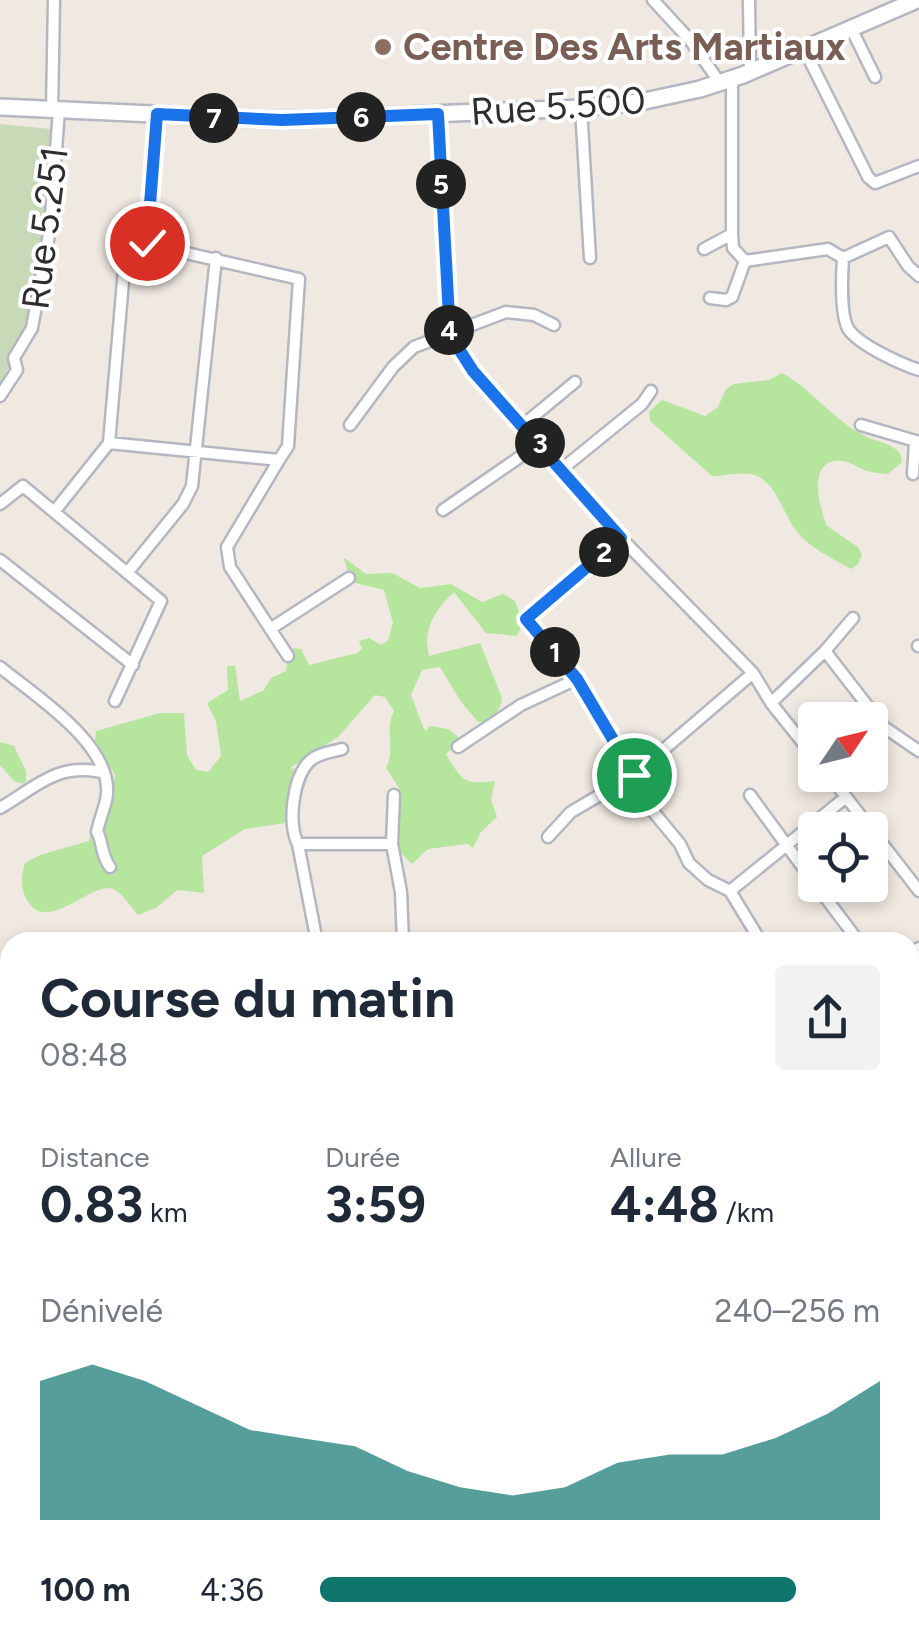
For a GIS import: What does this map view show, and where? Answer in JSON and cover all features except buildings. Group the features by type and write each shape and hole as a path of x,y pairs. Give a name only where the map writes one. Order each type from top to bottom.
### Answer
{"main road":[{"name":"Rue 5.500","path":"0,107 282,120 640,102 726,81 918,0"}],"street":[{"name":"Rue 5.251","path":"0,396 17,370 14,358 32,328 52,218 54,0"},
{"path":"652,0 664,5 726,81 733,248 745,261"},
{"path":"749,0 750,72"},
{"path":"852,30 875,77"},
{"path":"805,50 868,178 875,183 919,166"},
{"path":"580,108 590,258"},
{"path":"147,243 157,114"},
{"path":"438,114 450,335 473,371 621,538 753,673 771,704 798,737"},
{"path":"704,249 732,234"},
{"path":"843,258 888,237 919,276"},
{"path":"54,512 109,443 126,247 134,241 147,243 299,279 288,446 227,546 230,567 288,656"},
{"path":"745,261 828,248 843,258"},
{"path":"127,573 188,497 216,258"},
{"path":"843,258 844,308 850,332 919,370"},
{"path":"710,298 732,297 745,261"},
{"path":"350,425 404,355 414,348 506,312 554,324"},
{"path":"523,425 576,382"},
{"path":"562,468 642,404 650,391"},
{"path":"862,425 917,442 913,474"},
{"path":"109,443 279,460"},
{"path":"443,510 540,444"},
{"path":"0,504 23,486 161,601 115,702"},
{"path":"621,538 526,619 577,679 634,775 633,787 680,844 689,862 708,880 730,891 756,932"},
{"path":"0,560 132,666"},
{"path":"270,629 350,578"},
{"path":"771,704 853,618"},
{"path":"825,651 884,726 919,751"},
{"path":"0,667 85,738 102,772 107,794 97,832 100,850 110,868"},
{"path":"548,836 571,812 634,775 753,673"},
{"path":"458,747 521,705 577,679"},
{"path":"315,932 298,844 292,834 295,804 302,772 315,757 342,750"},
{"path":"0,808 70,768 102,772"},
{"path":"843,792 919,891"},
{"path":"394,794 392,844 403,932"},
{"path":"750,795 798,860"},
{"path":"730,891 846,796"},
{"path":"298,844 392,844"},
{"path":"829,902 851,932"}],"green space":[{"path":"0,124 51,129 54,223 32,325 0,384"},
{"path":"782,373 854,429 900,453 902,462 888,474 842,461 831,462 819,475 819,496 827,526 858,547 862,555 851,569 820,552 800,535 766,482 747,474 712,476 650,421 649,412 662,400 705,416 718,407 726,389 734,384 769,380"},
{"path":"343,557 366,574 392,573 420,588 451,584 482,602 503,594 515,601 523,623 517,636 486,633 454,592 436,613 429,629 429,656 480,643 502,698 491,718 478,722 440,667 422,670 411,695 424,729 448,729 462,740 446,754 460,775 469,781 495,781 491,800 497,817 481,832 473,848 468,844 428,849 412,864 399,851 399,788 386,768 394,711 385,697 375,695 338,737 290,768 294,769 285,823 245,829 202,856 204,893 177,890 156,908 138,915 121,895 109,888 56,910 36,910 22,887 25,863 89,841 93,819 107,803 115,775 95,744 96,731 160,713 184,713 187,755 196,770 208,772 221,756 216,721 207,703 228,690 227,666 235,666 240,701 264,690 271,678 286,671 290,648 301,649 309,665 357,653 362,649 359,641 369,638 381,645 388,640 393,623 384,590 352,582"},
{"path":"0,742 14,746 26,771 23,784 14,781 0,765"}],"place":[{"name":"Centre Des Arts Martiaux","path":"383,47"}],"route":[{"path":"147,243 157,114 282,120 438,114 450,335 473,371 621,538 526,619 577,679 634,775"}]}
